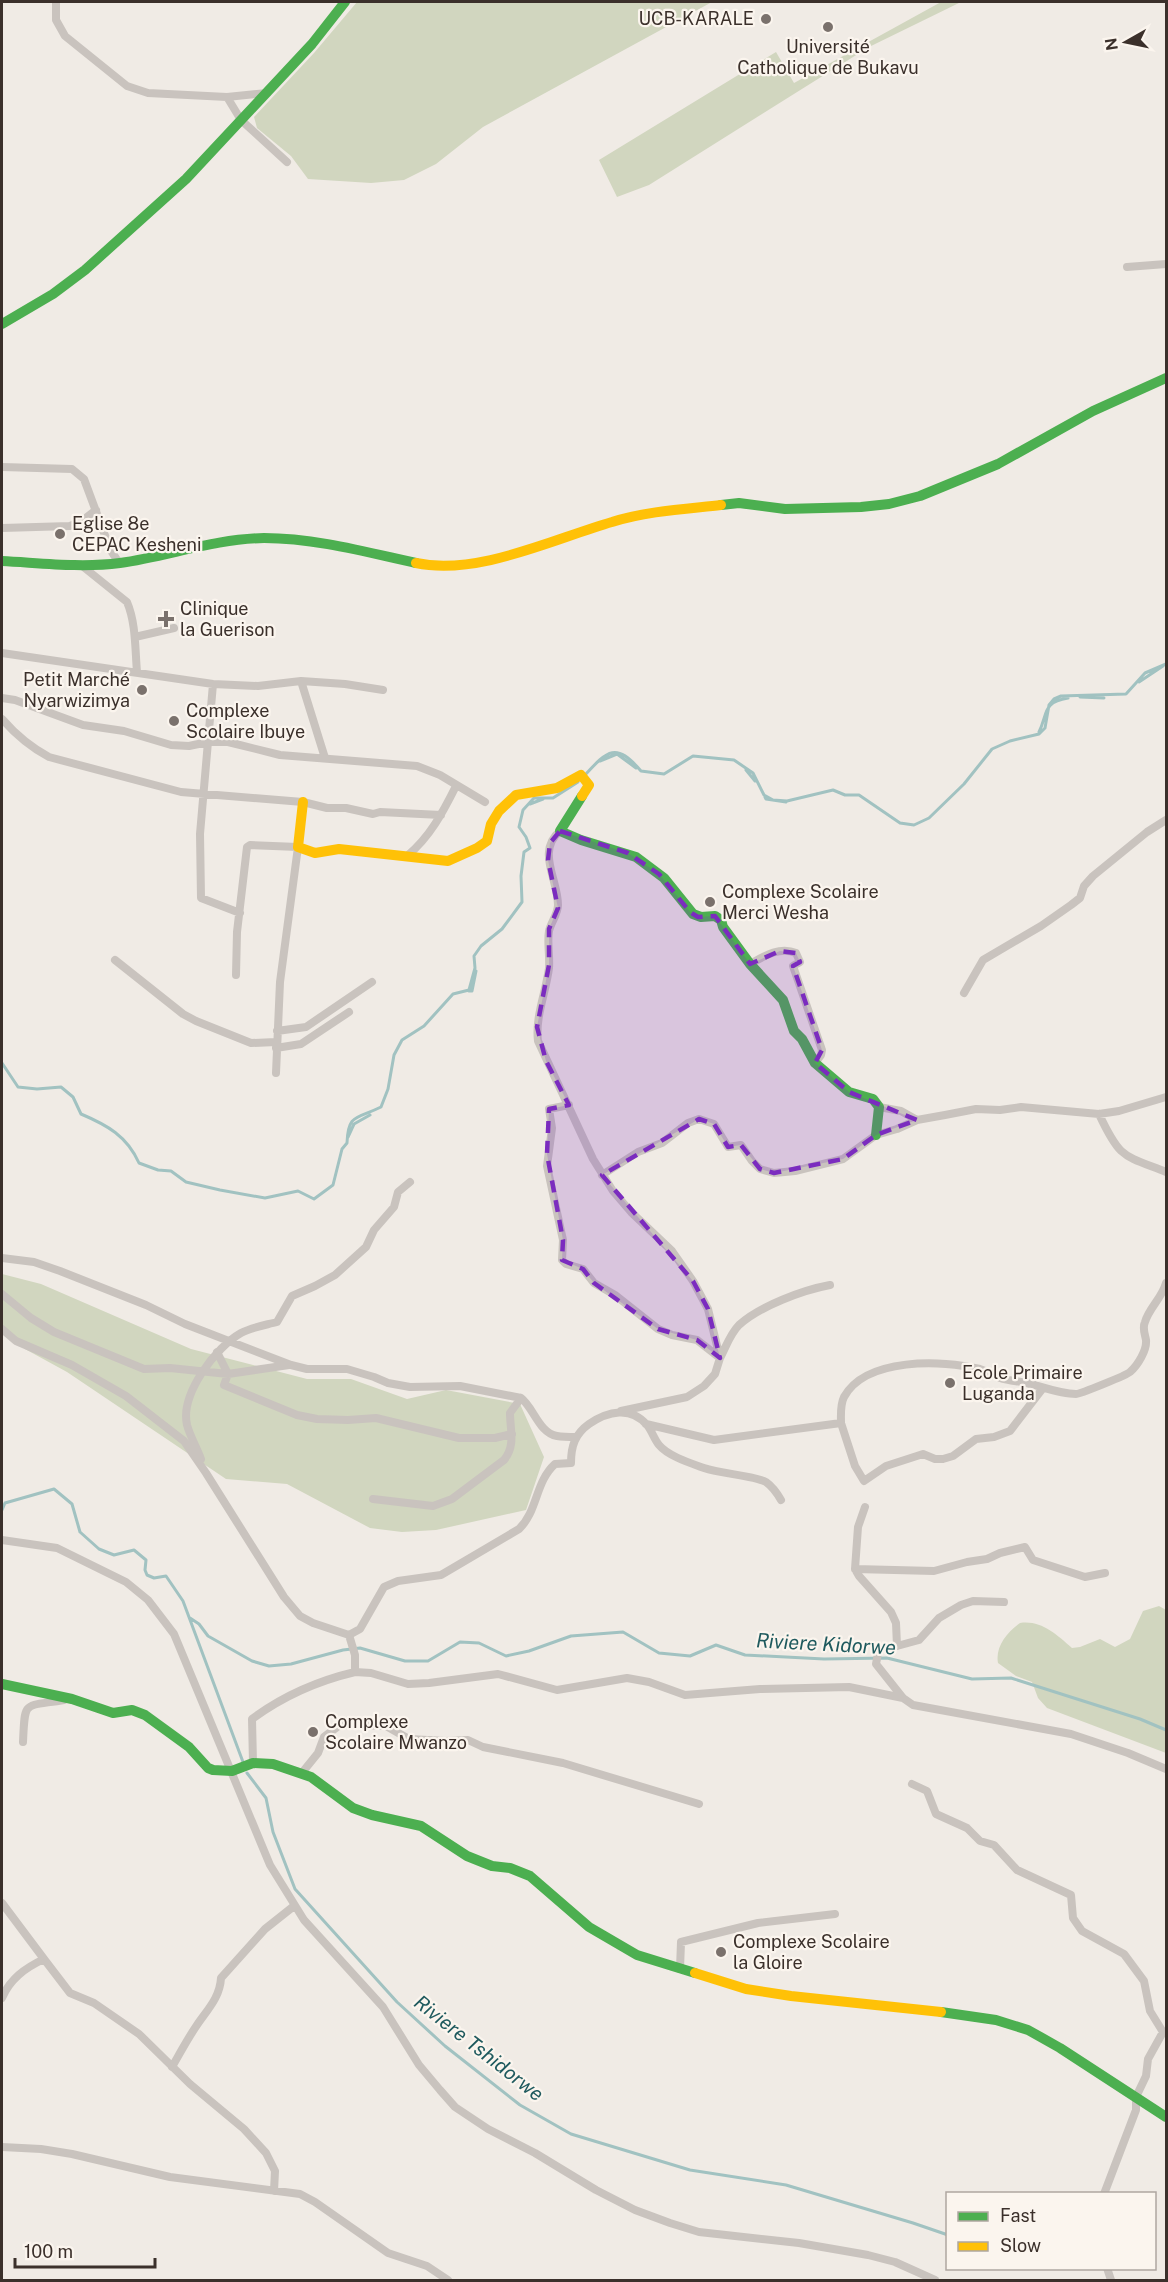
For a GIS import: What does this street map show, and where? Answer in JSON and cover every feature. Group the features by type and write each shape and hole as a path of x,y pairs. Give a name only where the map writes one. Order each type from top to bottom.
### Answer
{"street":[{"path":"56,2 56,20 65,36 127,86 148,93 227,97 267,93"},
{"path":"2,324 53,294 85,270 186,179 312,44 345,2"},
{"path":"227,97 241,120 287,162"},
{"path":"1127,267 1167,264"},
{"path":"2,561 119,563 241,538 307,541 436,567 456,567 512,554 614,521 663,511 739,503 785,509 889,504 920,496 998,464 1093,411 1167,378"},
{"path":"2,467 72,469 84,479 110,549 119,563"},
{"path":"2,528 70,526 82,521 96,510"},
{"path":"80,564 127,602 135,637 137,672"},
{"path":"135,637 174,628"},
{"path":"2,653 213,684 258,686 301,681 345,684 383,690"},
{"path":"301,681 325,758"},
{"path":"213,684 200,834 201,898 240,913"},
{"path":"2,698 15,700 84,724 124,731 171,745 189,746 208,742 228,742 280,755 417,766 434,772 485,802"},
{"path":"2,719 14,734 49,757 119,774 171,790 303,802 373,814 380,812 441,815"},
{"path":"236,975 247,847 250,845 298,847 315,853 339,849 448,861 487,841 491,824 516,795 556,788 581,775 589,785 550,843 548,860 556,885 558,908 549,929 547,946 549,965 537,1027 538,1041 592,1159 602,1175 631,1212 672,1251 693,1281 708,1309 720,1358"},
{"path":"407,856 419,846 441,815 456,786"},
{"path":"276,1073 280,982 303,802"},
{"path":"964,993 983,960 1041,926 1071,905 1080,898 1084,886 1093,876 1147,832 1167,820"},
{"path":"560,831 575,840 600,844 644,861 672,888 690,912 698,917 715,916 721,920 723,927 750,964 783,1000 794,1031 802,1039 815,1063 842,1088 873,1099 879,1107 901,1111 917,1120"},
{"path":"750,964 780,951 789,949 796,953 800,962 793,966 822,1050 815,1063"},
{"path":"115,960 170,1004 196,1021 251,1043 301,1044 349,1012"},
{"path":"277,1031 306,1027 372,982"},
{"path":"602,1175 638,1152 662,1143 688,1123 699,1119 714,1124 728,1147 741,1145 760,1169 774,1173 795,1171 843,1159 876,1134 897,1130 917,1120 976,1109 1041,1108 1099,1114 1119,1111 1167,1097"},
{"path":"569,1105 549,1109 552,1128 547,1154 552,1194 563,1240 562,1260 566,1264 583,1269 594,1283 615,1295 658,1329 672,1335 697,1340 720,1358"},
{"path":"876,1134 879,1107"},
{"path":"1099,1114 1116,1148 1138,1162 1167,1172"},
{"path":"206,1473 187,1425 186,1408 202,1372 228,1341 244,1331 277,1322 292,1296 335,1275 366,1247 374,1230 394,1208 398,1192 410,1182"},
{"path":"2,1258 34,1262 60,1271 146,1305 184,1324 291,1365 307,1369 347,1369 388,1383 410,1387 460,1386 521,1398 529,1404 542,1427 548,1432 554,1436 576,1437"},
{"path":"1043,1388 1010,1431 994,1437 976,1439 953,1456 943,1459 935,1459 923,1454 886,1466 864,1481 855,1466 841,1423 844,1396 862,1378 904,1364 948,1364 967,1367 982,1370 999,1378 1079,1395 1128,1374 1143,1353 1146,1341 1145,1320 1162,1296 1167,1282"},
{"path":"350,1638 360,1629 384,1587 398,1581 441,1575 519,1529 529,1520 546,1473 555,1464 571,1463 571,1448 583,1429 598,1418 687,1397 704,1386 715,1374 730,1338 739,1326 752,1316 797,1293 830,1285"},
{"path":"2,1294 54,1332 144,1369 170,1368 228,1374 291,1365"},
{"path":"2,1329 16,1341 92,1376 149,1413 184,1441 278,1589 300,1616 350,1638"},
{"path":"217,1352 228,1374 224,1385 297,1415 348,1420 376,1418 459,1438 495,1438 512,1434"},
{"path":"373,1499 433,1506 452,1499 504,1460 510,1452 512,1434 510,1413 521,1398"},
{"path":"621,1411 632,1414 646,1424 714,1440 841,1423"},
{"path":"646,1424 660,1447 678,1457 720,1473 765,1482 776,1490 781,1500"},
{"path":"865,1507 856,1537 855,1569 858,1576 891,1612 896,1623 897,1646"},
{"path":"2,1540 57,1548 126,1582 148,1600 174,1634 270,1865 294,1906 383,2007 419,2065 455,2107 488,2129 535,2153 596,2190 635,2210 670,2223 699,2232 799,2243 868,2255 896,2262 935,2280"},
{"path":"855,1569 934,1571 987,1559 1000,1553 1025,1547 1033,1560 1085,1577 1105,1573"},
{"path":"1004,1602 973,1601 961,1605 939,1618 919,1640 879,1648 876,1664 903,1698 913,1705 1071,1734 1167,1769"},
{"path":"350,1638 355,1655 355,1672"},
{"path":"253,1763 252,1719 265,1709 308,1687 330,1678 355,1672 371,1673 408,1684 498,1674 557,1690 627,1678 649,1682 685,1695 760,1689 849,1687 903,1698"},
{"path":"2,1684 72,1699 113,1713 132,1710 145,1715 189,1747 208,1768 232,1771 253,1763 273,1764 311,1777 353,1808 372,1815 421,1826 467,1856 492,1866 510,1868 531,1876 568,1911 609,1941 637,1955 746,1989 996,2020 1028,2030 1167,2117"},
{"path":"23,1742 25,1710 29,1706 72,1699"},
{"path":"301,1774 318,1753 324,1737 340,1724 386,1726 409,1739 468,1740 483,1747 563,1763 699,1804"},
{"path":"912,1784 927,1791 936,1814 967,1828 980,1841 994,1845 1017,1870 1071,1895 1073,1918 1082,1930 1124,1954 1144,1981 1150,2011 1162,2032 1148,2059 1146,2076 1136,2097 1136,2110 1104,2192"},
{"path":"2,1903 70,1993 94,2003 139,2034 172,2067 244,2129 266,2153 275,2171 274,2191"},
{"path":"172,2067 210,2008 221,1988 221,1978 265,1929 294,1906"},
{"path":"680,1969 681,1942 758,1923 835,1914"},
{"path":"3,1992 27,1967 44,1959"},
{"path":"2,2147 41,2149 170,2177 300,2194 388,2253 427,2266 448,2280"}],"highlighted area":[{"path":"560,831 628,853 659,874 690,912 698,917 715,916 750,964 780,951 796,953 800,962 793,966 822,1050 815,1063 849,1092 917,1120 876,1135 843,1159 774,1173 760,1169 741,1145 728,1147 714,1124 699,1119 602,1175 693,1281 708,1309 720,1358 697,1340 658,1329 594,1283 583,1269 562,1260 563,1240 547,1154 549,1109 569,1105 546,1061 537,1027 549,965 549,929 558,908 548,860 550,843"}],"green space":[{"path":"357,2 712,2 483,127 436,164 404,180 371,183 308,179 291,156 257,128 254,117 314,53"},
{"path":"941,2 961,2 869,47 649,185 617,197 599,160 776,52 794,83"},
{"path":"2,1274 41,1284 191,1349 307,1379 351,1379 407,1399 446,1390 520,1404 544,1457 526,1510 436,1530 402,1532 370,1528 287,1484 226,1479 67,1372 25,1349 2,1326"},
{"path":"1159,1606 1166,1610 1166,1753 1047,1708 1038,1698 1032,1682 1016,1676 998,1663 998,1651 1003,1640 1020,1623 1041,1626 1054,1633 1072,1648 1100,1639 1115,1647 1130,1639 1143,1611"}],"waterway":[{"path":"585,775 606,755 612,753 625,756 641,771 664,774 693,756 734,760 753,773 764,795 773,800 787,801 833,790 845,795 859,795 900,823 914,825 929,818 964,784 992,749 1010,741 1039,734 1045,728 1049,705 1054,699 1061,696 1126,694 1145,673 1166,664"},
{"path":"1139,682 1163,666"},
{"path":"1080,697 1104,698"},
{"path":"1039,732 1050,706 1054,702 1068,698"},
{"path":"600,761 617,754 636,768"},
{"path":"746,770 755,781"},
{"path":"2,1063 18,1087 37,1089 61,1087 73,1097 81,1114 115,1132 129,1146 139,1163 158,1170 171,1171 186,1182 220,1190 265,1198 298,1191 314,1199 333,1185 342,1149 347,1143 349,1126 355,1118 381,1107 388,1089 394,1055 402,1040 424,1026 453,994 469,990 475,968 474,956 481,946 502,929 522,902 521,876 524,852 530,848 519,827 523,810 534,798 553,798 578,782"},
{"path":"765,797 786,802"},
{"path":"530,804 543,799"},
{"path":"469,991 472,991 476,971"},
{"path":"348,1137 354,1124 370,1115"},
{"path":"2,1510 5,1503 54,1489 72,1504 80,1532 99,1549 114,1555 134,1550 146,1560 147,1575 154,1578 166,1576 183,1601 243,1762"},
{"name":"Riviere Kidorwe","path":"190,1618 199,1624 208,1636 252,1661 269,1666 291,1664 343,1650 360,1648 405,1661 428,1661 460,1642 479,1643 506,1656 529,1651 571,1636 623,1632 659,1653 690,1656 716,1645 745,1655 824,1659 887,1658 972,1679 1011,1678 1140,1719 1166,1730"},
{"name":"Riviere Tshidorwe","path":"247,1773 266,1798 273,1832 295,1889 397,2002 445,2046 520,2105 571,2134 690,2170 786,2185 946,2234"}],"traffic: fast":[{"path":"2,324 53,294 85,270 186,179 312,44 345,2"},
{"path":"721,505 739,503 785,509 861,507 889,504 920,496 998,464 1093,411 1166,378"},
{"path":"2,561 61,565 120,563 227,541 264,538 321,543 416,563"},
{"path":"582,796 560,831 636,857 664,878 693,914 701,917 715,916 721,920 723,927 750,964 783,1000 794,1031 802,1039 815,1063 849,1092 873,1099 879,1107 876,1135"},
{"path":"2,1684 72,1699 113,1713 132,1710 145,1715 189,1747 208,1768 213,1770 232,1771 253,1763 273,1764 311,1777 353,1808 372,1815 421,1826 467,1856 492,1866 510,1868 530,1876 589,1927 637,1955 695,1973"},
{"path":"941,2012 996,2020 1028,2030 1060,2048 1166,2117"}],"traffic: slow":[{"path":"416,563 440,566 490,560 625,518 721,505"},
{"path":"303,802 298,847 315,853 339,849 448,861 487,841 491,824 499,811 516,795 557,788 581,775 589,785 582,796"},
{"path":"695,1973 746,1989 941,2012"}],"place":[{"name":"UCB-KARALE","path":"766,19"},
{"name":"Université Catholique de Bukavu","path":"828,27"},
{"name":"Eglise 8e CEPAC Kesheni","path":"60,534"},
{"name":"Clinique la Guerison","path":"166,619"},
{"name":"Petit Marché Nyarwizimya","path":"142,690"},
{"name":"Complexe Scolaire Ibuye","path":"174,721"},
{"name":"Complexe Scolaire Merci Wesha","path":"710,902"},
{"name":"Ecole Primaire Luganda","path":"950,1383"},
{"name":"Complexe Scolaire Mwanzo","path":"313,1732"},
{"name":"Complexe Scolaire la Gloire","path":"721,1952"}]}
